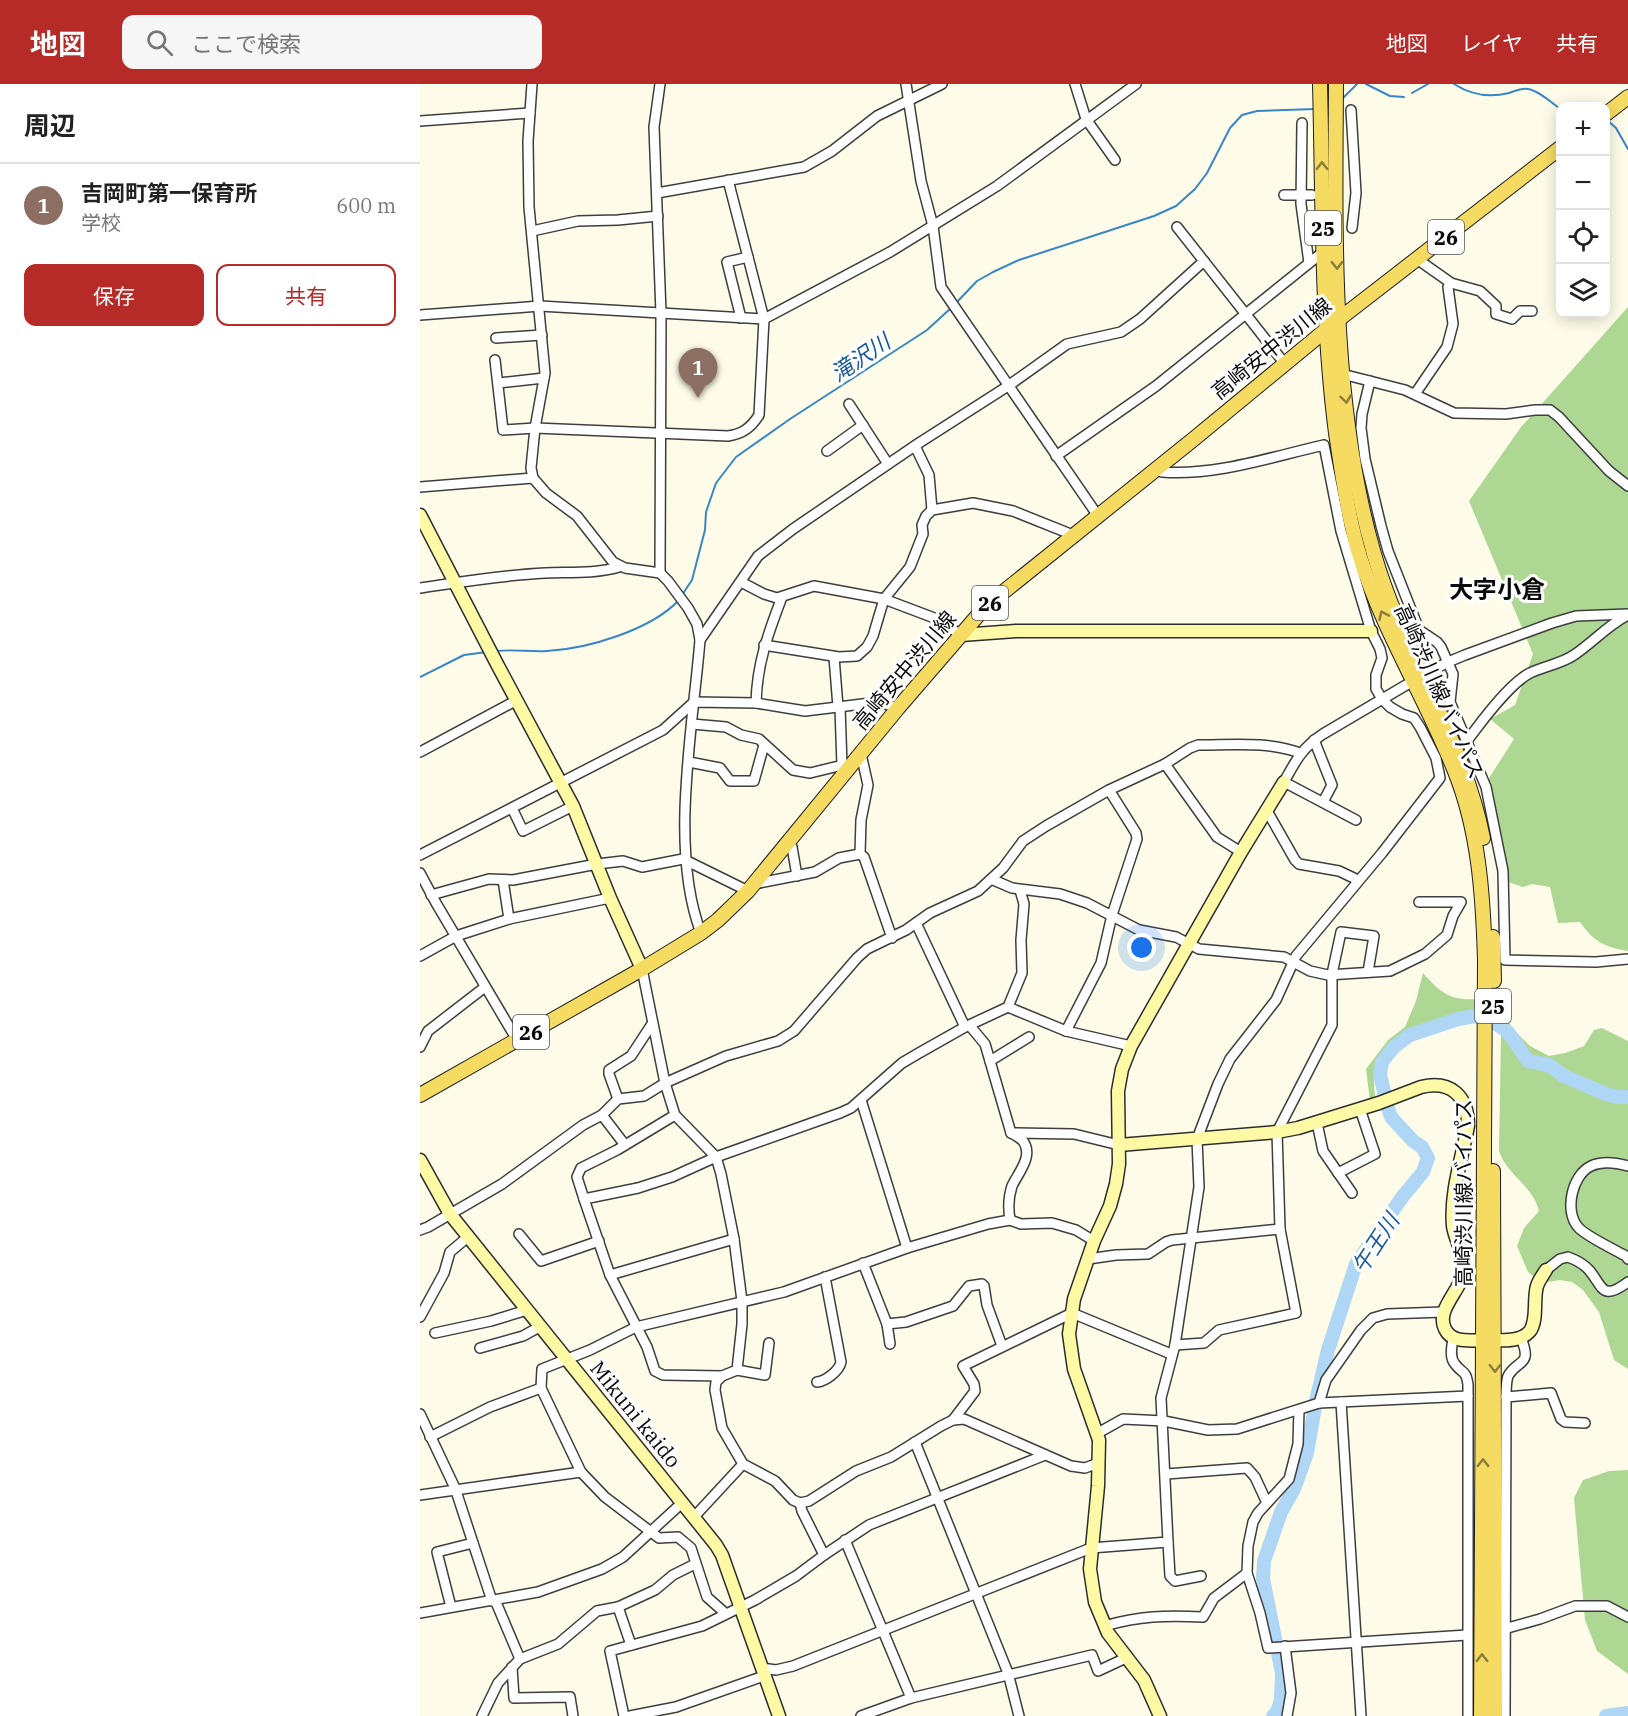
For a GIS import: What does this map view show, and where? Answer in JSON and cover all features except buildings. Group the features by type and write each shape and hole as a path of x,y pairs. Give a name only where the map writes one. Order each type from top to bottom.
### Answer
{"main road":[{"name":"高崎渋川線バイパス","path":"1320,84 1328,371 1340,462 1353,531 1369,581 1417,679"},
{"name":"高崎渋川線バイパス","path":"1336,89 1338,320 1342,374 1354,460 1371,546 1417,679 1456,776 1469,818 1481,873 1485,960 1495,1716"},
{"path":"1610,110 1628,97"},
{"name":"高崎安中渋川線","path":"420,1095 642,969 718,920 750,888 846,766 861,754 986,606 1338,320 1556,151"},
{"name":"高崎渋川線バイパス","path":"1481,1716 1489,1340"}],"street":[{"path":"532,84 528,174 544,378 531,468 533,478 546,493 577,516 606,556 619,567"},
{"path":"660,84 654,127 661,313 660,573"},
{"path":"906,84 921,181 933,226 941,287 1098,516"},
{"path":"657,192 804,167 832,151 877,116 942,84"},
{"path":"1075,84 1086,119 1115,160"},
{"path":"420,315 540,306 764,319 890,252 997,186 1136,84"},
{"path":"1351,110 1352,228"},
{"path":"420,120 530,112"},
{"path":"1302,123 1301,195 1310,262"},
{"path":"495,360 502,430 535,428 659,434 728,436 741,434 754,423 759,415 764,319 728,180"},
{"path":"1284,195 1312,195"},
{"path":"532,231 578,220 618,220 658,216"},
{"path":"1177,227 1285,364"},
{"path":"1056,456 1156,386 1323,252"},
{"path":"741,318 727,262 748,257"},
{"path":"1417,259 1451,283 1480,291 1496,306 1497,314 1512,319 1520,311 1532,311"},
{"path":"700,640 758,556 793,529 1067,344 1121,332 1140,319 1204,261"},
{"path":"1415,394 1447,347 1453,324 1448,287 1451,283"},
{"path":"496,338 542,334"},
{"path":"1342,374 1415,394 1444,409 1464,414 1506,414 1550,410 1567,424 1609,471 1628,486"},
{"path":"498,383 544,378"},
{"path":"1370,381 1362,414 1362,443 1388,551 1419,630 1437,642 1448,662 1453,682 1450,702 1486,786 1500,848 1505,890 1505,960 1596,962 1628,959"},
{"path":"849,404 888,464"},
{"path":"827,450 863,425"},
{"path":"1158,468 1162,472 1181,473 1230,467 1324,445 1341,531 1371,631 1382,658 1375,683 1382,699 1402,714 1414,718 1436,758 1440,778 1293,961 1276,1000 1230,1059 1197,1139 1199,1187 1192,1238 1173,1349 1161,1398 1164,1421 1170,1576 1175,1581 1201,1576"},
{"path":"915,446 929,475 932,510"},
{"path":"420,487 533,478"},
{"path":"764,645 834,657 857,656 867,647 873,636 884,599 910,567 922,534 922,525 932,510 973,503 1013,511 1073,535"},
{"path":"420,515 573,806 642,969 665,1083 675,1115 716,1157 722,1174 734,1239 742,1301 737,1370"},
{"path":"420,588 455,582 619,567 660,573 668,580 697,624 700,640 686,787 686,860 694,914 701,933"},
{"path":"741,582 777,598 814,586 884,599 937,619 961,635 1027,631 1371,631"},
{"path":"756,703 757,679 764,645 782,597"},
{"path":"1160,1716 1144,1680 1117,1647 1104,1626 1092,1586 1091,1548 1098,1486 1098,1433 1079,1388 1069,1334 1072,1313 1088,1259 1110,1206 1119,1164 1117,1112 1119,1080 1131,1046 1266,809 1300,753 1314,740 1448,662 1568,618 1628,615"},
{"path":"1467,741 1485,718 1527,674 1570,657 1596,639 1613,623 1628,615"},
{"path":"692,724 726,726 741,735 759,739 793,770 810,773 846,766 834,657"},
{"path":"420,753 517,700"},
{"path":"420,855 663,730 694,702 756,703 805,711 879,702 898,708"},
{"path":"1314,740 1332,785 1323,802"},
{"path":"689,762 720,768 730,782 754,781 764,744"},
{"path":"420,1230 502,1184 583,1125 602,1115 618,1099 644,1096 665,1083 726,1056 778,1041 794,1031 867,949 892,938 930,913 963,900 978,891 1003,868 1023,841 1109,790 1165,764 1198,745 1263,746 1288,748 1300,753"},
{"path":"861,754 868,785 861,820 860,854 864,858 892,938"},
{"path":"1165,764 1217,837 1241,852"},
{"path":"1284,782 1356,819"},
{"path":"1066,1031 1101,963 1112,915 1137,838 1109,790"},
{"path":"512,808 523,831 573,806"},
{"path":"1266,809 1299,864 1339,872 1358,880"},
{"path":"788,842 792,847 797,876"},
{"path":"431,895 489,879 513,880 623,861 642,867 686,860 750,888 815,872 839,858 860,854"},
{"path":"420,873 517,1040"},
{"path":"991,879 1020,890 1060,894 1087,903 1139,930 1176,937 1199,949 1284,957 1310,971 1332,974 1390,971 1434,949 1447,935 1453,916 1461,902 1419,902"},
{"path":"503,880 509,919"},
{"path":"584,1199 638,1188 672,1177 716,1157 840,1113 861,1100 902,1064 967,1027 1008,1007 1022,973 1021,940 1024,904 1020,890"},
{"path":"420,956 456,936 509,919 610,898"},
{"path":"916,923 967,1027 985,1044 1011,1132 1022,1140 1027,1154 1007,1206 1010,1220"},
{"path":"769,1342 765,1375 737,1370 722,1376 716,1382 715,1390 722,1428 743,1464 775,1482 793,1500 800,1503 809,1501 856,1471 891,1457 953,1420 975,1391 974,1384 963,1366 1072,1313 1173,1349 1204,1343 1219,1330 1296,1313 1280,1229 1277,1132 1332,1025 1332,974 1341,932 1374,936 1368,972"},
{"path":"420,1047 428,1031 485,987"},
{"path":"1008,1007 1066,1031 1131,1046"},
{"path":"618,1099 609,1070 631,1056 652,1024"},
{"path":"990,1061 1029,1036"},
{"path":"1011,1132 1074,1134 1119,1145 1277,1132 1317,1123 1429,1085 1443,1086 1456,1093 1465,1102 1468,1126 1453,1207 1453,1229 1464,1262 1464,1270 1458,1289 1443,1312 1443,1326 1453,1338 1453,1362 1467,1375 1468,1716"},
{"path":"861,1100 907,1248"},
{"path":"1338,1173 1375,1154 1360,1109"},
{"path":"602,1115 625,1145"},
{"path":"675,1115 581,1168 577,1177 610,1275 647,1347 655,1371 659,1374 722,1376"},
{"path":"1317,1123 1323,1151 1352,1193"},
{"name":"Mikuni kaido","path":"420,1160 450,1214 683,1502 722,1555 778,1716"},
{"path":"1628,1166 1602,1163 1591,1166 1580,1175 1570,1203 1572,1216 1578,1228 1628,1259"},
{"path":"725,1613 707,1597 691,1548 678,1537 659,1538 605,1497 581,1472 541,1388 542,1369 590,1350 636,1327 784,1292 907,1248 988,1224 1010,1220 1021,1224 1052,1222 1076,1230 1094,1241"},
{"path":"1088,1259 1116,1255 1140,1256 1154,1252 1166,1242 1280,1229"},
{"path":"519,1233 542,1261 599,1241"},
{"path":"420,1317 444,1273 450,1252 469,1236"},
{"path":"610,1275 734,1239"},
{"path":"1453,1338 1489,1340 1521,1338 1532,1328 1538,1283 1546,1270 1560,1259 1569,1257 1583,1264 1597,1284 1606,1290 1612,1291 1628,1282"},
{"path":"863,1263 887,1324 890,1344"},
{"path":"817,1382 823,1381 840,1366 841,1362 825,1277"},
{"path":"887,1324 906,1322 953,1306 969,1286 982,1284 1002,1346"},
{"path":"435,1333 491,1321 527,1310"},
{"path":"1318,1403 1326,1380 1361,1330 1373,1318 1388,1314 1443,1312"},
{"path":"480,1348 523,1336 541,1326"},
{"path":"1505,1716 1506,1396 1507,1379 1524,1358 1521,1338"},
{"path":"430,1437 490,1407 541,1388"},
{"path":"1506,1396 1551,1393 1561,1419 1565,1422 1585,1423"},
{"path":"1098,1433 1123,1419 1164,1421 1208,1430 1237,1429 1318,1403 1468,1396"},
{"path":"1341,1402 1361,1716"},
{"path":"1300,1409 1298,1444 1292,1470 1282,1487 1253,1522 1247,1558 1247,1573 1268,1648 1467,1635"},
{"path":"420,1414 455,1488 494,1600 520,1659"},
{"path":"953,1420 964,1419 985,1427 1078,1468 1098,1463"},
{"path":"915,1442 1008,1673 1019,1716"},
{"path":"624,1716 610,1651 702,1626 755,1600 796,1576 844,1540 869,1526 1045,1455"},
{"path":"694,1516 743,1464"},
{"path":"1166,1474 1247,1468 1255,1477 1267,1503"},
{"path":"420,1494 581,1472"},
{"path":"420,1613 538,1592 602,1569 623,1557 683,1502"},
{"path":"800,1503 824,1555"},
{"path":"844,1540 911,1698"},
{"path":"630,1716 676,1707 762,1672 793,1666 1091,1548 1168,1542"},
{"path":"451,1607 437,1552 473,1543"},
{"path":"482,1716 493,1690 520,1659 558,1644 597,1611 618,1607 655,1590 673,1575 695,1564"},
{"path":"1104,1626 1134,1618 1166,1615 1203,1617 1214,1598 1247,1573"},
{"path":"1504,1629 1575,1606 1607,1606 1628,1617"},
{"path":"618,1607 631,1645"},
{"path":"1284,1646 1292,1693 1287,1716"},
{"path":"861,1716 911,1698 1092,1654 1098,1671 1128,1658"},
{"path":"512,1667 514,1698 570,1697 573,1716"}],"green space":[{"path":"1628,307 1628,951 1612,948 1600,942 1580,922 1558,923 1550,887 1532,884 1523,887 1508,882 1503,842 1489,778 1514,739 1490,719 1515,705 1533,654 1469,501 1521,427"},
{"path":"1423,973 1452,997 1476,999 1476,1014 1439,1022 1421,1029 1404,1037 1390,1048 1379,1062 1374,1079 1376,1099 1370,1101 1366,1069 1388,1040 1405,1027 1416,1001"},
{"path":"1506,1013 1511,1027 1530,1046 1549,1056 1584,1046 1594,1030 1602,1028 1628,1041 1628,1369 1614,1360 1599,1312 1583,1290 1572,1282 1560,1280 1541,1283 1528,1272 1517,1246 1524,1228 1539,1211 1531,1194 1508,1167 1499,1151 1501,1034"},
{"path":"1628,1470 1628,1674 1597,1651 1585,1620 1574,1498 1583,1480 1609,1471"}],"waterway":[{"name":"滝沢川","path":"1340,101 1357,84"},
{"path":"1366,84 1390,96 1404,97"},
{"path":"1412,93 1428,84"},
{"path":"1454,84 1467,91 1487,95 1528,89 1541,94 1556,106"},
{"name":"滝沢川","path":"955,304 977,281 1019,260 1154,216 1176,206 1195,189 1207,173 1230,128 1242,115 1257,111 1315,109"},
{"path":"1610,123 1616,128 1628,149"},
{"name":"滝沢川","path":"682,595 692,580 705,530 706,512 716,483 736,457 927,330 951,308"},
{"name":"滝沢川","path":"496,651 547,651 599,642 635,629 667,611 679,600"},
{"name":"滝沢川","path":"420,677 464,655 487,652"},
{"name":"午王川","path":"1273,1716 1281,1700 1282,1673 1263,1579 1264,1561 1281,1512 1294,1489 1307,1453 1328,1350 1356,1264 1403,1196 1423,1172 1428,1158 1422,1147 1413,1141 1391,1117 1380,1075 1382,1062 1394,1047 1410,1035 1458,1019 1475,1016 1493,1022 1508,1032 1528,1061 1549,1065 1564,1076 1606,1094 1628,1097"},
{"path":"1606,1716 1628,1713"}],"place":[{"name":"吉岡町第一保育所","path":"698,398"}],"district":[{"name":"大字小倉","path":"1497,589"}]}
